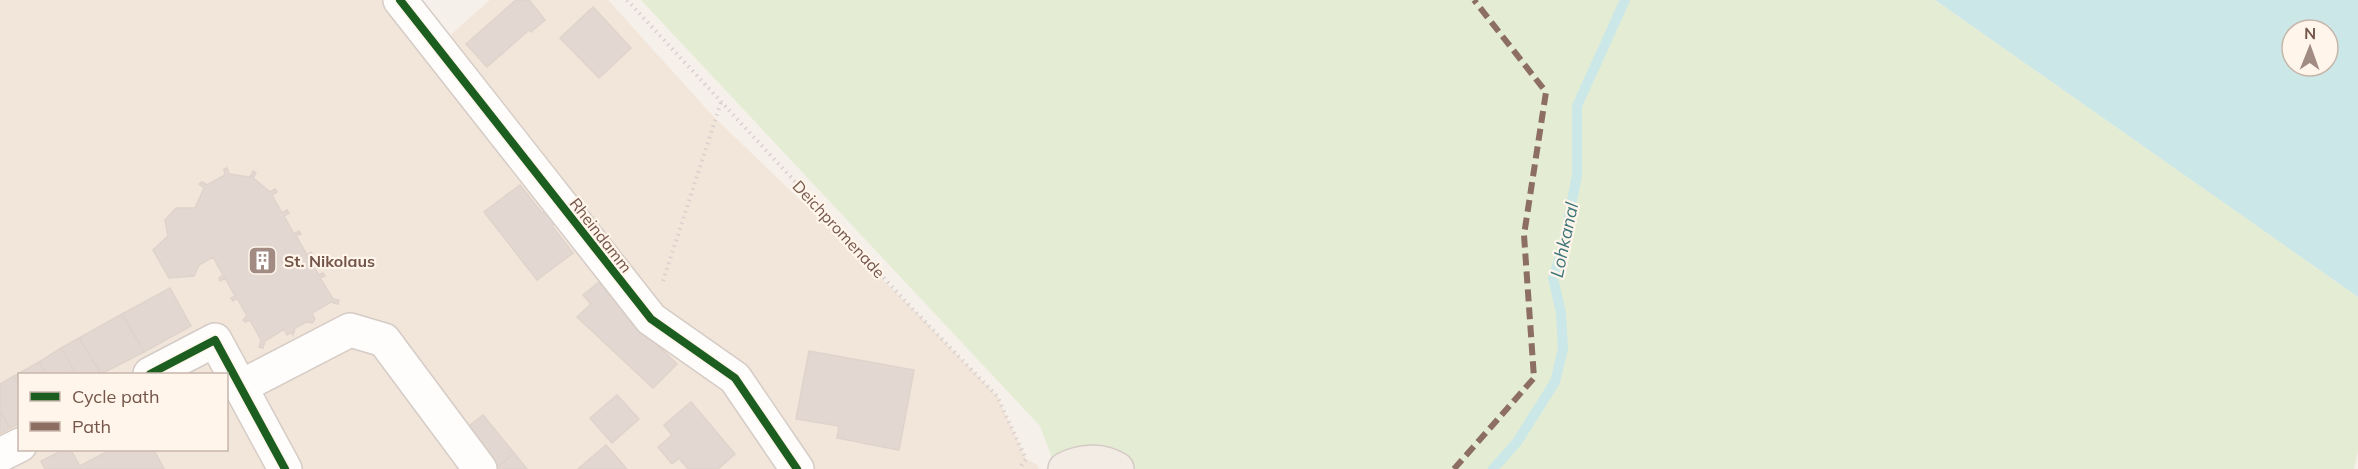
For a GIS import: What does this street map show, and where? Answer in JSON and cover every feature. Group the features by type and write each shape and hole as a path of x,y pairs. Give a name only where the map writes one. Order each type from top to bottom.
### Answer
{"main road":[{"path":"1065,469 1080,462 1109,464 1117,469"}],"street":[{"name":"Rheindamm","path":"400,0 651,319 735,378 797,469"},
{"path":"240,387 350,330 384,340 480,469"},
{"path":"154,373 215,340 285,469"},
{"path":"0,455 18,445"}],"path":[{"path":"651,319 721,102"}],"shaded area":[{"path":"0,0 400,0 436,48 490,0 608,0 713,116 910,306 997,396 1026,459 1036,464 1039,469 0,469"}],"green space":[{"path":"641,0 1935,0 2358,297 2358,451 2354,469 1056,469 1040,426"}],"water":[{"path":"1935,0 2358,0 2358,297"}],"building":[{"path":"516,0 529,0 545,20 531,32 529,30 487,67 466,44"},
{"path":"593,7 631,48 599,78 560,38"},
{"name":"St. Nikolaus","path":"227,168 229,174 250,177 253,171 256,173 253,178 270,192 275,189 277,192 272,195 282,213 287,210 289,213 284,216 294,234 299,231 301,234 296,236 307,255 311,252 313,255 308,258 319,275 323,273 325,276 320,278 333,299 339,300 338,304 331,302 312,313 315,319 312,323 306,322 295,328 293,335 292,332 287,335 284,329 265,341 263,348 259,347 261,340 250,320 245,322 243,320 247,316 237,298 233,301 231,298 235,296 225,278 220,281 219,278 223,275 213,257 199,265 194,276 169,278 153,250 168,236 165,220 176,208 195,208 204,188 199,184 202,182 207,185 225,175 224,169"},
{"path":"520,185 542,213 546,210 556,223 552,226 573,253 537,280 484,212"},
{"path":"599,282 631,320 677,364 653,388 577,317 591,304 583,295"},
{"path":"170,288 191,326 144,352 122,314"},
{"path":"122,314 144,352 100,373 79,338"},
{"path":"79,338 100,373 75,373 61,348"},
{"path":"61,348 75,373 45,373 39,362"},
{"path":"809,351 914,370 899,450 837,438 839,426 796,419"},
{"path":"39,362 45,373 19,373"},
{"path":"14,376 18,383 18,424 10,428 0,411 0,384"},
{"path":"617,395 639,419 612,443 590,418"},
{"path":"691,402 735,454 718,469 688,469 679,458 672,464 658,447 672,435 664,425"},
{"path":"0,411 10,428 0,434"},
{"path":"483,415 514,453 497,468 464,430"},
{"path":"606,445 627,469 578,469"},
{"path":"61,451 72,451 80,466 108,451 155,451 164,469 45,469 41,461"},
{"path":"514,453 527,469 497,469 497,468"}],"waterway":[{"name":"Lohkanal","path":"1493,469 1517,442 1555,382 1563,349 1561,313 1553,278 1563,248 1577,175 1577,106 1625,0"}],"marked path":[{"path":"1454,469 1534,378 1524,235 1546,92 1474,0"}],"cycle path":[{"path":"400,0 651,319 735,378 797,469"},
{"path":"152,373 215,340 285,469"}],"place":[{"name":"St. Nikolaus","path":"263,261"}]}
